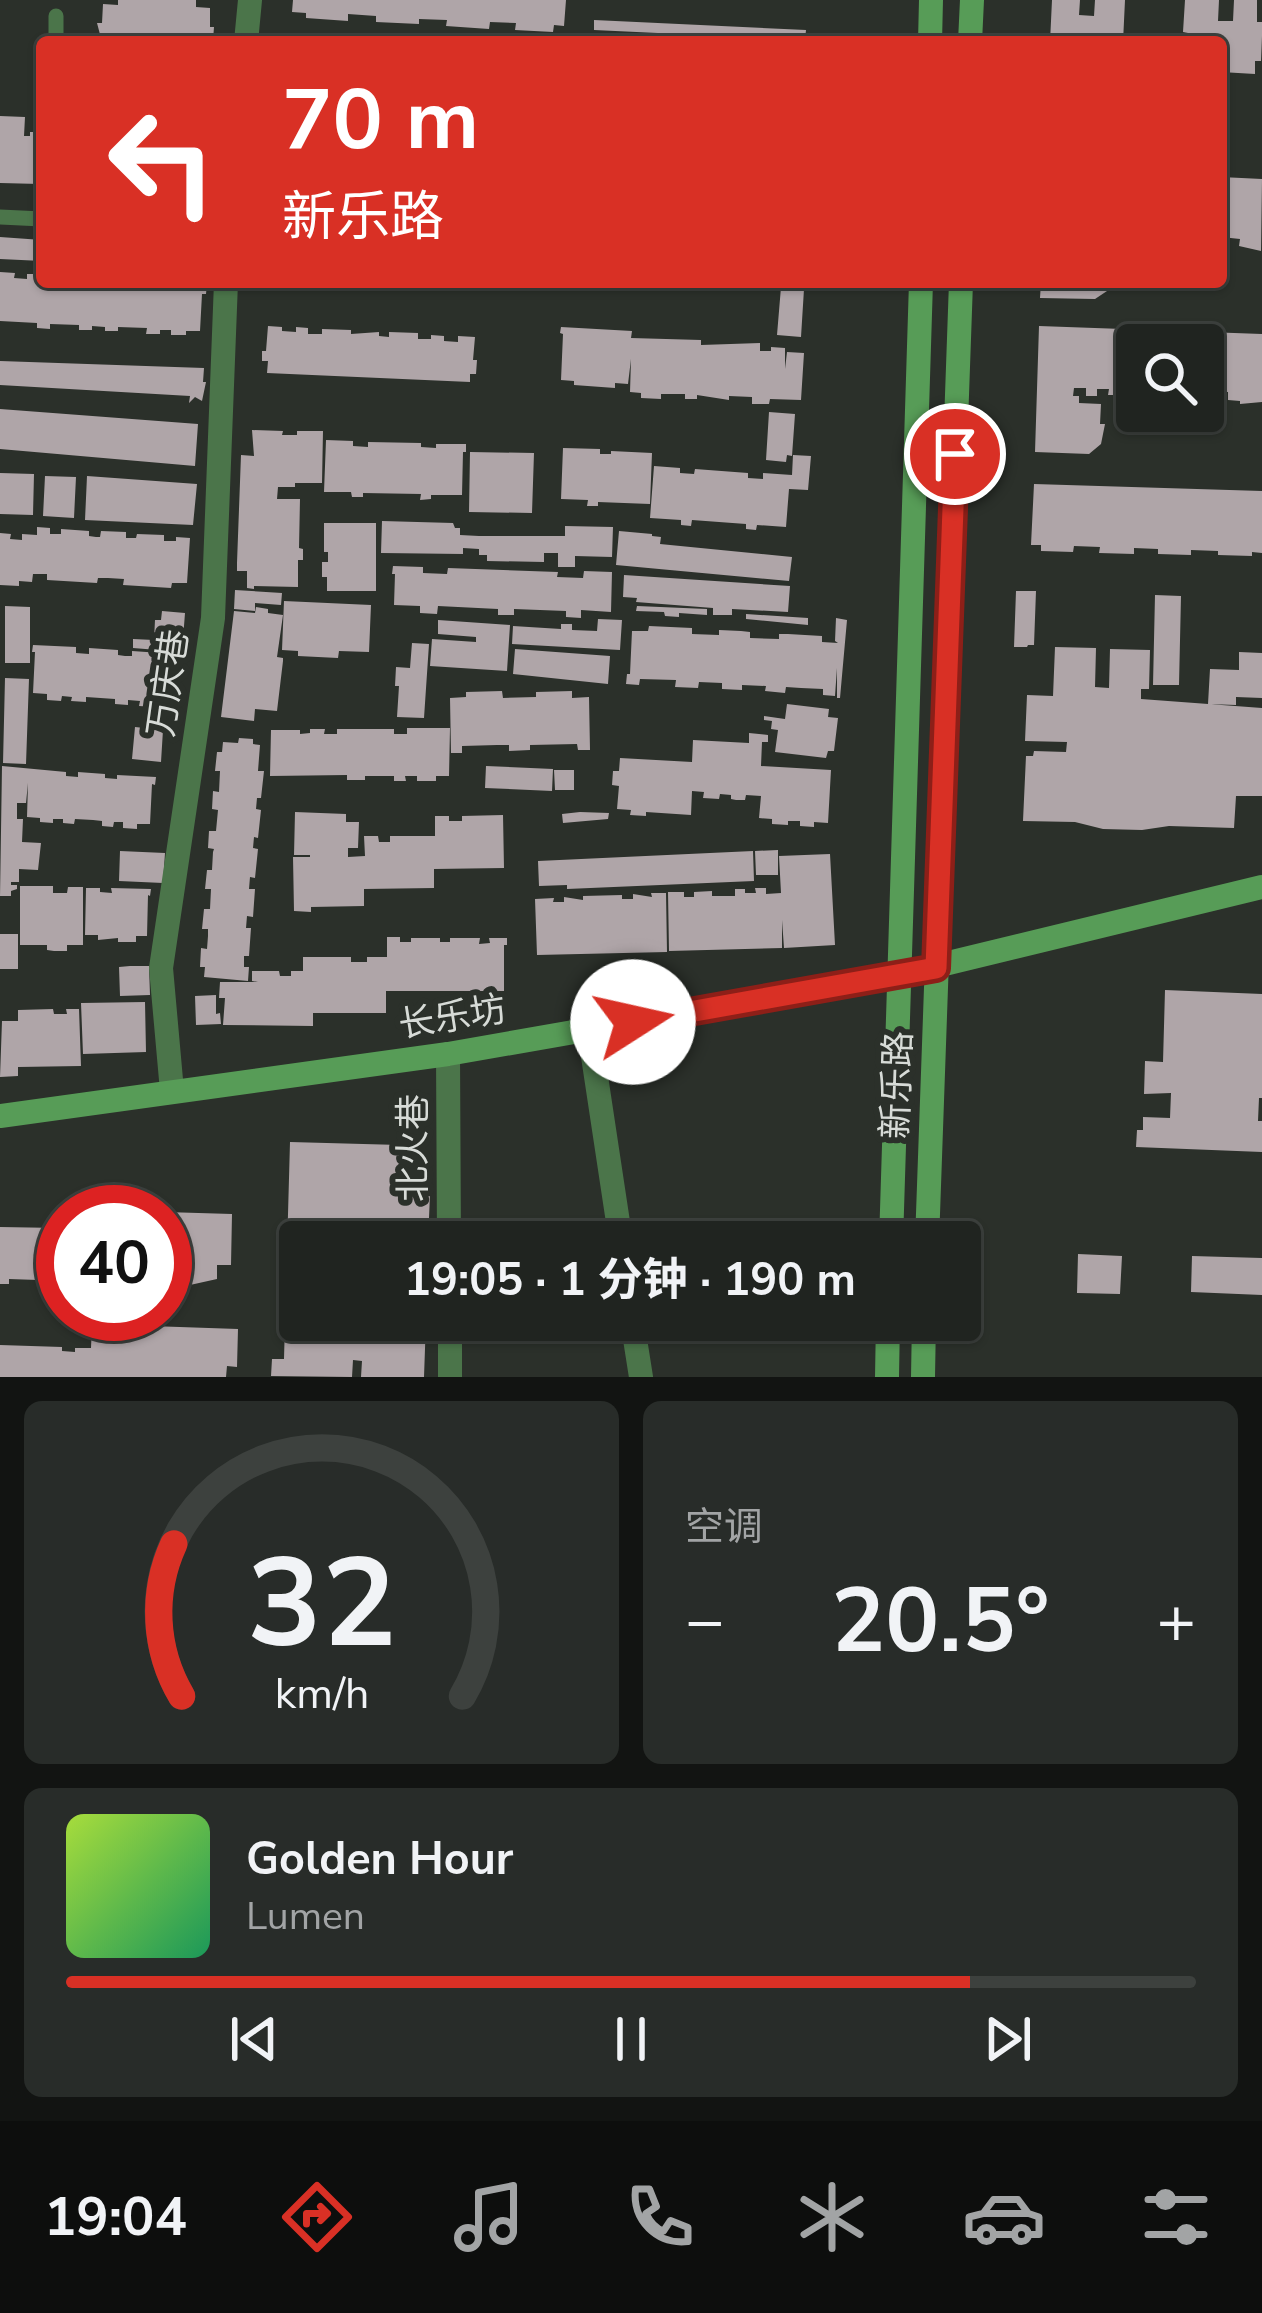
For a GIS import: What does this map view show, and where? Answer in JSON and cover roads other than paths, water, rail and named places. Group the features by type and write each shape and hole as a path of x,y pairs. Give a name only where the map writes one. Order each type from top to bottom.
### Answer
{"main road":[{"path":"929,36 931,0"},
{"path":"970,36 972,0"},
{"name":"新乐路","path":"891,1221 922,288"},
{"name":"新乐路","path":"928,1221 962,288"},
{"name":"长乐坊","path":"0,1116 448,1054 898,975 1262,887"},
{"path":"886,1377 887,1341"},
{"path":"922,1377 923,1341"}],"street":[{"path":"247,36 250,0"},
{"name":"万庆巷","path":"172,1091 161,968 213,618 226,288"},
{"path":"589,1030 618,1221"},
{"name":"北火巷","path":"448,1054 449,1221"},
{"path":"450,1341 450,1377"},
{"path":"635,1341 641,1377"}],"lane":[{"path":"56,16 56,36"},
{"path":"0,217 36,218"}]}
